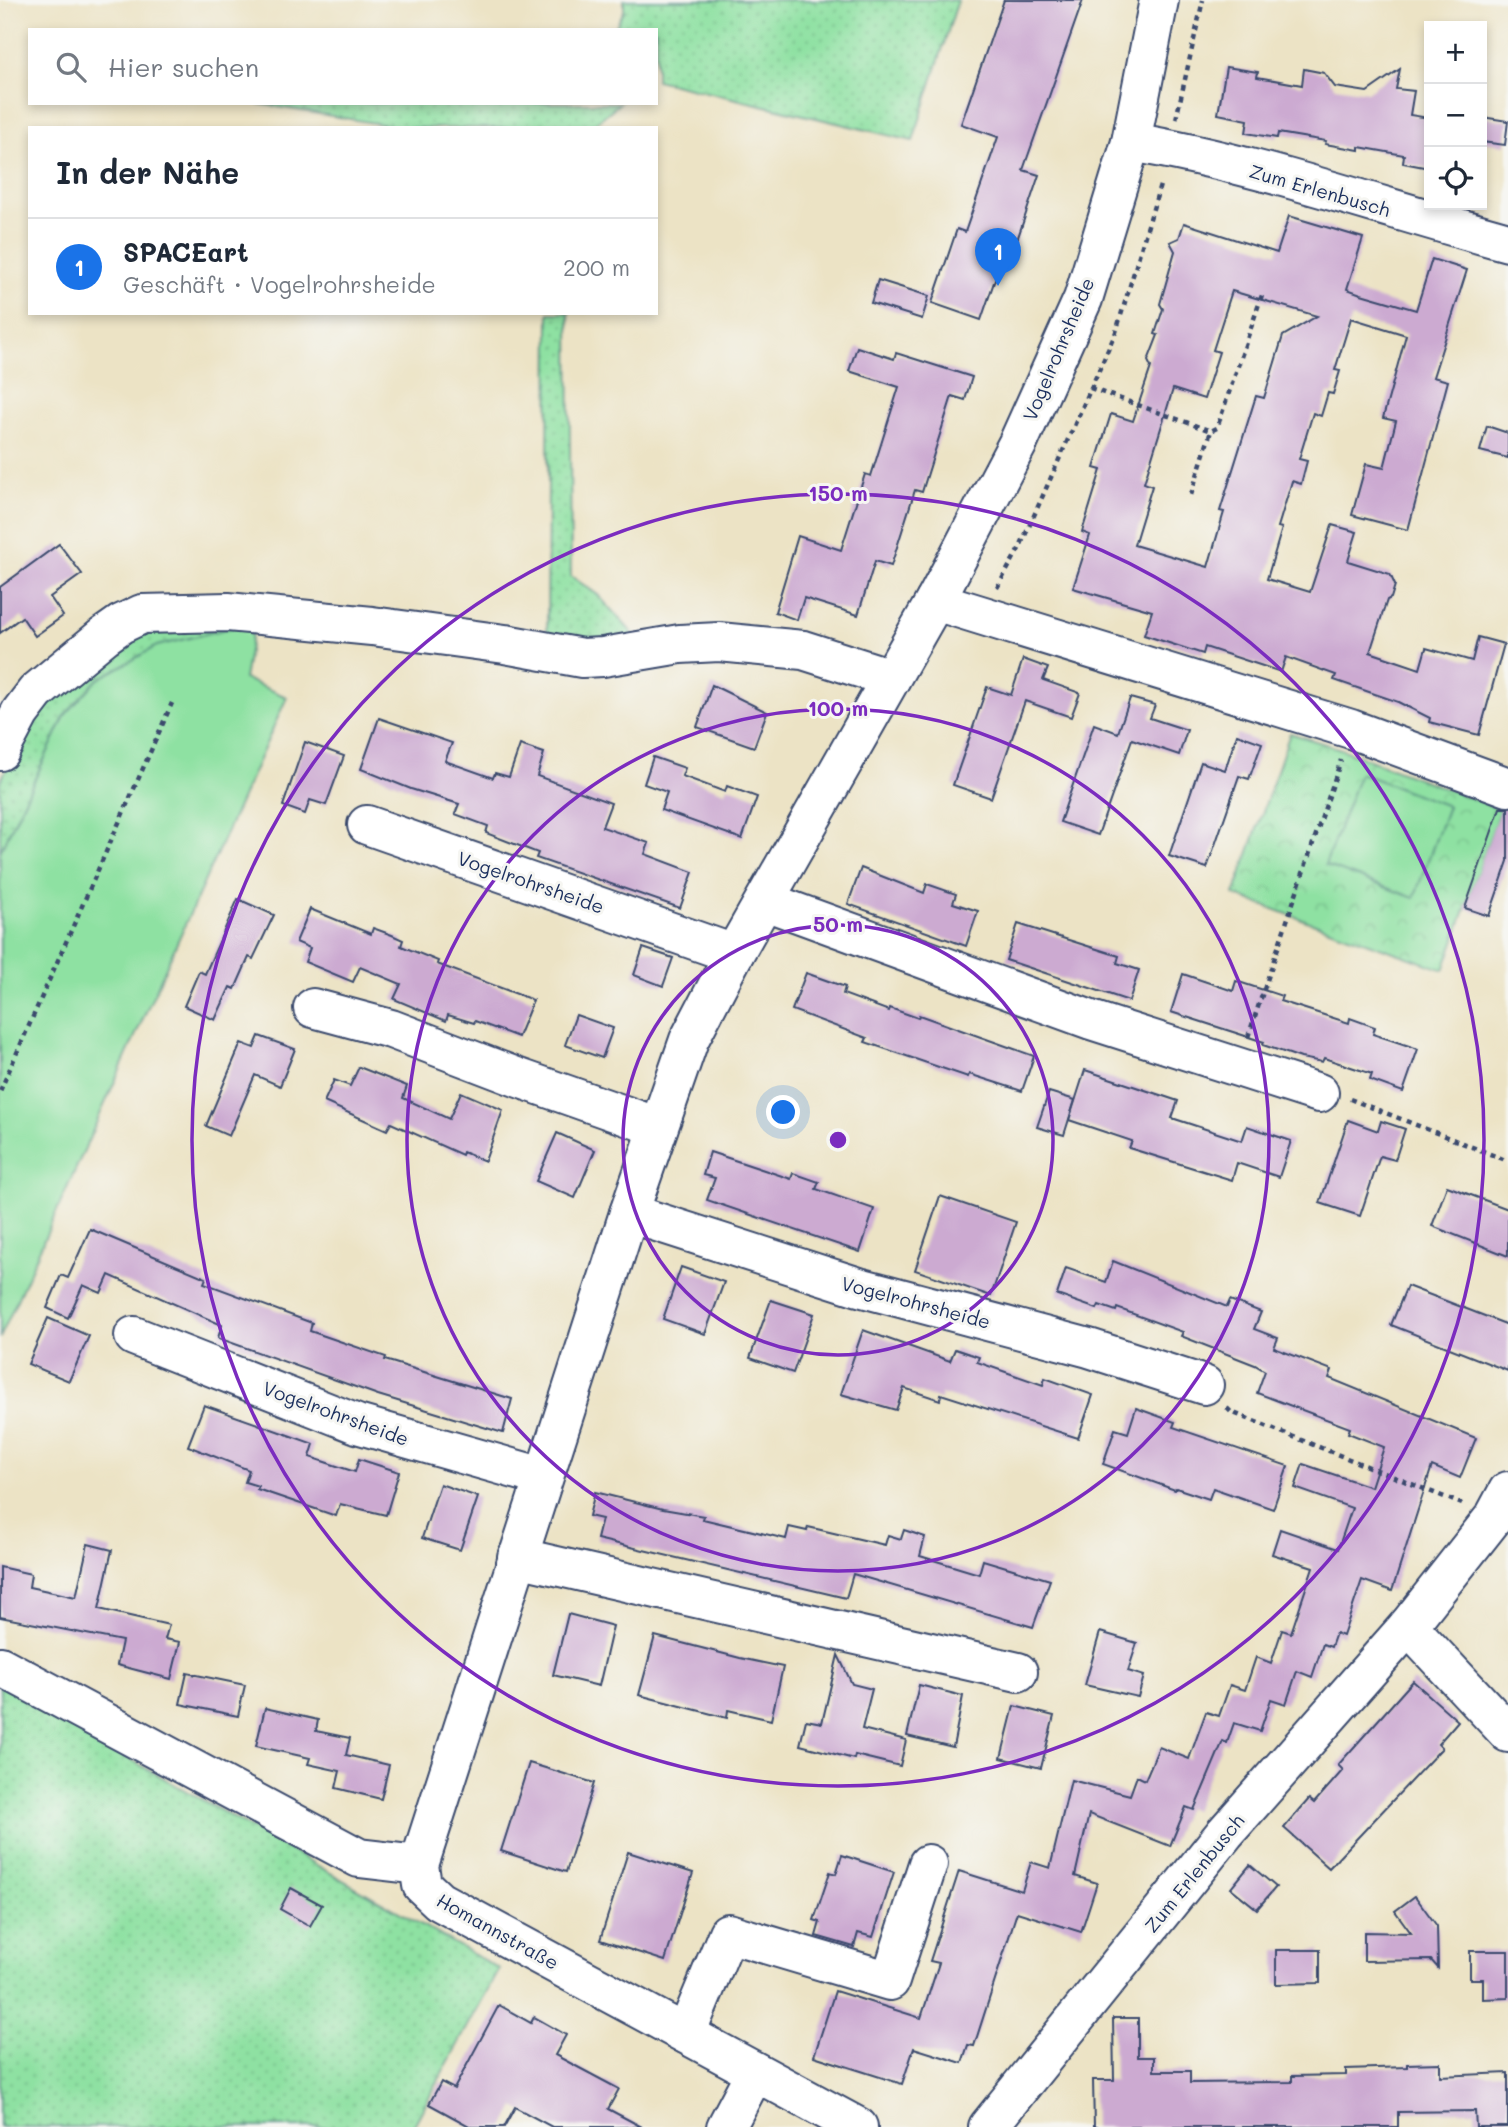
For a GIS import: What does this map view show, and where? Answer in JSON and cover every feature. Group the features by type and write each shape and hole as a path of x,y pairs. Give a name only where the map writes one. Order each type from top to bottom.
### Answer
{"street":[{"name":"Vogelrohrsheide","path":"419,1865 629,1213 689,1040 734,954 935,601 1018,443 1083,299 1131,142 1159,0"},
{"name":"Zum Erlenbusch","path":"1131,142 1268,174 1508,242"},
{"path":"935,601 1351,729 1508,787"},
{"path":"0,751 20,713 36,692 104,636 142,614 228,612 359,625 505,644 582,658 680,644 719,642 803,650 891,678"},
{"name":"Vogelrohrsheide","path":"368,825 734,954"},
{"path":"765,901 1091,1020 1319,1093"},
{"path":"313,1008 391,1030 658,1126"},
{"name":"Vogelrohrsheide","path":"629,1213 859,1287 1089,1349 1205,1385"},
{"name":"Vogelrohrsheide","path":"134,1336 357,1424 543,1477"},
{"name":"Zum Erlenbusch","path":"988,2127 1225,1833 1408,1626 1501,1504"},
{"path":"517,1557 1018,1672"},
{"path":"1408,1626 1506,1729"},
{"path":"0,1666 359,1858 419,1865"},
{"path":"686,2034 727,1933 890,1981 928,1864"},
{"name":"Homannstraße","path":"419,1865 422,1885 439,1901 858,2127"},
{"path":"726,2127 755,2072"}],"path":[{"path":"1191,495 1211,431 1217,428 1262,295"},
{"path":"1090,388 1211,431"},
{"path":"0,1091 172,703"},
{"path":"1238,1068 1351,729"},
{"path":"1319,1093 1335,1093 1508,1161"},
{"path":"1205,1385 1231,1412 1501,1504"}],"green space":[{"path":"624,0 958,0 913,141 658,80 658,28 615,28 624,11"},
{"path":"266,105 618,105 591,126 392,126"},
{"path":"549,315 569,315 571,576 598,595 637,638 547,638"},
{"path":"254,622 66,714 0,852 0,782 22,734 43,700 147,627"},
{"path":"254,622 244,679 287,697 0,1338 0,852 66,714 97,680 157,646"},
{"path":"1290,733 1338,748 1500,809 1444,970 1234,895"},
{"path":"1360,773 1448,806 1414,898 1325,865"},
{"path":"0,1685 499,1969 413,2127 0,2127"}],"building":[{"path":"1004,0 1083,0 1023,170 1039,175 1014,249 1006,247 981,320 932,303 957,229 965,232 998,137 961,124"},
{"path":"1226,67 1258,72 1257,77 1302,85 1304,69 1324,73 1335,87 1367,92 1400,69 1396,89 1414,91 1410,115 1424,117 1424,167 1403,163 1404,155 1359,147 1359,150 1278,133 1277,138 1246,133 1248,120 1218,114"},
{"path":"1487,118 1508,121 1505,145 1487,143"},
{"path":"1289,216 1363,238 1347,289 1416,310 1432,259 1467,270 1433,377 1448,381 1408,530 1352,515 1366,464 1384,468 1396,421 1383,418 1406,335 1351,318 1335,370 1340,371 1333,394 1328,393 1321,416 1313,413 1299,459 1307,461 1301,484 1292,481 1278,527 1282,528 1267,579 1310,592 1332,525 1357,532 1348,561 1390,574 1395,585 1391,598 1387,600 1370,652 1420,669 1426,648 1472,661 1478,637 1504,644 1479,735 1429,722 1430,718 1398,702 1334,680 1336,675 1286,657 1281,672 1205,647 1203,654 1144,635 1152,611 1073,588 1090,535 1082,532 1101,470 1094,468 1111,414 1133,421 1151,367 1148,361 1158,335 1155,334 1163,309 1160,304 1175,251 1170,242 1179,238 1184,223 1277,253","holes":["1232,291 1317,316 1283,336 1264,398 1256,396 1220,511 1224,512 1208,567 1134,545 1152,486 1144,483 1173,389 1204,399 1219,352 1213,350"]},
{"path":"878,280 929,296 922,319 871,303"},
{"path":"857,347 894,359 896,353 972,377 965,400 952,396 922,492 915,490 891,566 875,561 858,615 804,598 797,620 775,612 798,536 841,550 865,474 871,476 899,387 849,371"},
{"path":"1487,426 1508,433 1508,458 1480,451"},
{"path":"59,544 82,574 50,597 63,616 35,636 22,617 0,633 0,587"},
{"path":"1023,659 1048,668 1043,680 1080,693 1071,717 1025,701 991,798 953,785 987,687 1011,695"},
{"path":"712,685 767,712 754,747 697,727"},
{"path":"1130,698 1155,705 1150,718 1187,730 1179,755 1132,739 1098,835 1060,822 1094,724 1118,733"},
{"path":"379,718 452,743 445,761 493,778 495,773 509,777 520,745 544,753 537,776 611,803 602,827 649,843 645,854 693,872 680,908 536,858 538,853 486,833 488,826 455,814 459,804 361,769"},
{"path":"1237,734 1262,743 1249,779 1239,776 1207,868 1169,856 1201,762 1225,770"},
{"path":"305,742 344,756 326,805 310,800 305,814 283,806"},
{"path":"653,757 685,768 682,776 725,792 727,786 757,797 742,839 661,810 667,792 644,784"},
{"path":"1500,808 1508,808 1508,861 1489,916 1465,908"},
{"path":"861,868 924,893 927,884 956,894 953,903 978,911 966,946 848,904"},
{"path":"238,899 274,915 253,959 249,957 235,989 230,987 215,1020 184,1006 199,971 205,974"},
{"path":"310,909 371,934 373,928 392,935 403,940 401,946 438,961 437,964 533,1000 518,1037 475,1021 474,1023 448,1015 446,1021 394,999 401,984 360,967 353,982 305,962 310,948 296,942"},
{"path":"1018,924 1119,956 1117,963 1139,970 1129,1001 1006,960"},
{"path":"643,948 673,958 663,986 634,975"},
{"path":"806,973 845,987 843,994 889,1011 890,1008 918,1018 919,1015 1034,1056 1022,1091 969,1074 968,1077 865,1042 867,1038 792,1010"},
{"path":"1183,974 1233,991 1236,981 1282,996 1280,1001 1349,1023 1350,1018 1375,1027 1373,1034 1418,1049 1403,1092 1370,1080 1372,1074 1324,1058 1322,1062 1301,1058 1263,1045 1264,1042 1171,1012"},
{"path":"576,1015 613,1028 602,1058 565,1045"},
{"path":"259,1036 295,1049 280,1086 255,1075 229,1136 206,1126 241,1043 254,1048"},
{"path":"359,1067 407,1086 403,1098 449,1119 461,1092 503,1110 485,1161 463,1152 462,1155 391,1123 387,1130 324,1102 334,1080 350,1086"},
{"path":"1085,1070 1178,1101 1172,1118 1242,1141 1247,1126 1291,1141 1279,1177 1237,1163 1232,1180 1129,1148 1132,1141 1069,1120"},
{"path":"1049,1092 1075,1100 1064,1135 1037,1127"},
{"path":"1348,1120 1378,1131 1381,1121 1405,1129 1395,1160 1380,1156 1360,1216 1320,1203"},
{"path":"557,1133 595,1150 575,1198 536,1181"},
{"path":"710,1152 791,1179 793,1173 819,1182 816,1189 874,1209 860,1252 707,1200 715,1178 703,1175"},
{"path":"1447,1186 1508,1209 1508,1256 1432,1226"},
{"path":"940,1196 1016,1222 991,1296 915,1270"},
{"path":"90,1229 206,1278 204,1283 312,1323 310,1331 386,1357 385,1360 512,1399 503,1433 378,1395 218,1338 222,1325 109,1275 101,1293 83,1285 68,1318 47,1308 61,1275 68,1278"},
{"path":"1113,1261 1227,1307 1230,1300 1261,1312 1254,1329 1278,1338 1274,1348 1332,1370 1329,1378 1476,1438 1460,1478 1432,1466 1392,1591 1362,1580 1343,1636 1336,1633 1331,1647 1323,1644 1312,1677 1297,1671 1286,1704 1271,1699 1260,1731 1234,1723 1227,1743 1223,1741 1194,1810 1186,1807 1170,1846 1089,1814 1075,1876 1097,1883 1081,1932 1017,1912 974,2046 968,2045 962,2063 914,2048 902,2084 814,2056 835,1991 921,2018 939,1963 930,1961 959,1871 1022,1891 1031,1862 1050,1868 1071,1780 1130,1795 1137,1776 1145,1780 1159,1747 1189,1759 1206,1712 1219,1716 1230,1685 1245,1690 1256,1657 1271,1663 1282,1630 1291,1633 1313,1567 1272,1554 1280,1529 1338,1549 1352,1508 1295,1488 1303,1464 1371,1487 1384,1447 1348,1433 1350,1428 1257,1393 1265,1371 1255,1365 1181,1336 1183,1332 1117,1308 1116,1311 1099,1305 1097,1309 1057,1295 1066,1268 1106,1282"},
{"path":"681,1267 724,1282 705,1334 663,1319"},
{"path":"1407,1286 1508,1325 1508,1371 1391,1325"},
{"path":"771,1300 814,1314 793,1373 750,1358"},
{"path":"48,1318 89,1336 69,1381 28,1364"},
{"path":"863,1330 950,1361 955,1349 979,1357 977,1362 1043,1385 1045,1378 1093,1395 1078,1438 941,1394 940,1400 904,1388 896,1410 841,1394"},
{"path":"204,1405 314,1444 310,1457 355,1472 359,1459 399,1472 386,1515 340,1504 336,1516 257,1489 258,1486 245,1482 249,1470 188,1446"},
{"path":"1136,1408 1175,1422 1173,1427 1288,1466 1273,1509 1213,1488 1209,1499 1176,1488 1175,1490 1103,1464 1115,1429 1128,1433"},
{"path":"440,1484 478,1497 460,1550 422,1538"},
{"path":"595,1492 704,1516 703,1519 786,1539 789,1527 807,1531 808,1527 885,1545 888,1535 901,1539 904,1530 925,1537 920,1556 979,1574 983,1560 1050,1580 1033,1627 853,1574 846,1598 597,1539 602,1519 589,1516"},
{"path":"88,1544 112,1550 99,1609 169,1625 165,1639 180,1642 171,1679 117,1665 122,1641 0,1617 0,1567 31,1574 29,1587 76,1597"},
{"path":"568,1614 613,1626 599,1686 553,1675"},
{"path":"1100,1632 1137,1643 1128,1671 1144,1676 1138,1697 1085,1685"},
{"path":"655,1636 783,1667 771,1720 728,1710 727,1718 639,1695"},
{"path":"838,1655 852,1684 872,1689 862,1729 906,1740 900,1766 855,1755 854,1759 800,1745 806,1720 822,1723"},
{"path":"187,1673 245,1685 238,1716 180,1704"},
{"path":"1413,1681 1458,1721 1438,1744 1442,1748 1329,1868 1284,1828 1309,1799 1314,1803 1343,1770 1338,1765"},
{"path":"919,1685 963,1696 953,1747 907,1736"},
{"path":"1014,1706 1054,1716 1041,1768 1001,1758"},
{"path":"265,1708 318,1720 316,1731 350,1738 346,1755 389,1765 381,1799 336,1788 340,1771 308,1764 310,1758 256,1746"},
{"path":"529,1763 594,1783 566,1872 501,1851"},
{"path":"628,1852 693,1873 665,1961 600,1940"},
{"path":"842,1855 894,1872 873,1937 858,1933 854,1947 816,1936 820,1922 814,1920 830,1872 836,1874"},
{"path":"1250,1865 1276,1887 1257,1909 1231,1888"},
{"path":"291,1888 322,1905 310,1926 280,1909"},
{"path":"1415,1896 1437,1926 1438,1968 1431,1960 1364,1961 1364,1932 1411,1933 1395,1911"},
{"path":"1276,1950 1320,1950 1320,1983 1276,1984"},
{"path":"1470,1951 1508,1951 1508,1998 1483,1999 1483,1979 1470,1979"},
{"path":"499,2005 531,2023 534,2017 566,2035 555,2055 619,2089 608,2109 642,2127 552,2127 515,2107 504,2127 471,2127 429,2104 441,2082 454,2089"},
{"path":"1113,2018 1138,2018 1138,2057 1154,2057 1154,2071 1190,2071 1190,2083 1292,2082 1292,2076 1346,2075 1346,2069 1407,2067 1407,2064 1440,2063 1440,2076 1508,2073 1508,2127 1476,2127 1475,2111 1398,2112 1398,2127 1094,2127 1093,2080 1114,2080"}],"place":[{"name":"SPACEart","path":"998,286"}]}
